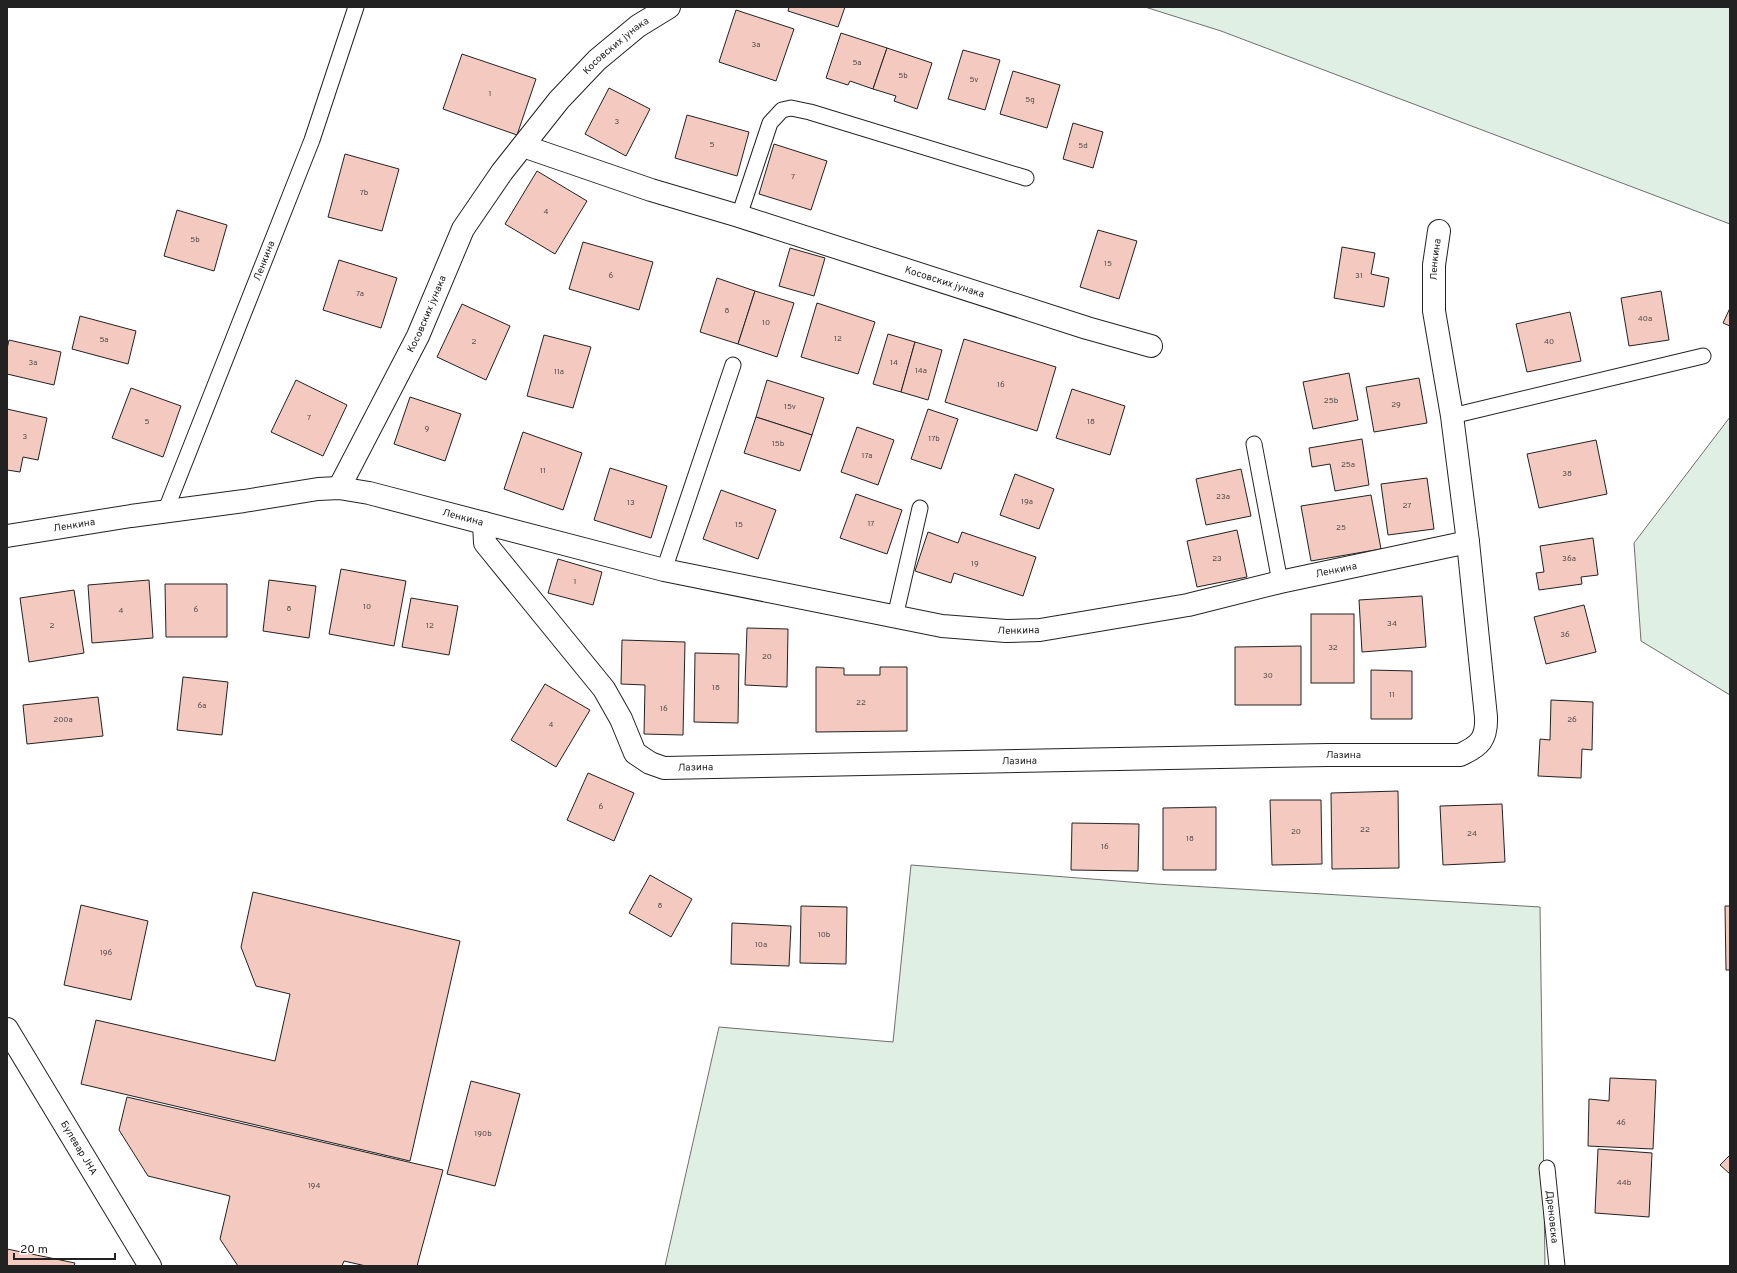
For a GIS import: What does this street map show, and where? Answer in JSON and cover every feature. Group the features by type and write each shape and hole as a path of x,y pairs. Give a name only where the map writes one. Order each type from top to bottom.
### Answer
{"street":[{"name":"Косовских јунака","path":"339,488 418,336 463,229 502,172 560,100 597,60 638,26 669,7"},
{"name":"Косовских јунака","path":"523,146 651,190 739,216 1087,328 1151,346"},
{"name":"Ленкина","path":"7,536 318,489 339,488 369,493 664,570 942,626 1006,631 1040,630 1188,605 1280,582 1468,542 1452,416 1433,295 1434,265 1439,231"},
{"name":"Лазина","path":"484,523 485,543 604,689 621,719 634,753 650,763 664,768 1327,755 1460,754 1472,750 1481,742 1486,730 1468,542"},
{"name":"Булевар ЈНА","path":"7,1030 150,1266"}],"lane":[{"name":"Ленкина","path":"165,512 312,140 356,7"},
{"path":"739,216 770,123 782,110 791,108 810,112 1026,178"},
{"path":"1452,416 1703,356"},
{"path":"664,570 733,365"},
{"path":"1254,444 1280,582"},
{"path":"895,617 920,508"},
{"name":"Дреновска","path":"1547,1168 1557,1266"}],"green space":[{"path":"1145,7 1730,7 1730,224 1221,31"},
{"path":"1730,417 1730,695 1641,641 1634,543"},
{"path":"911,865 1156,884 1540,907 1545,1266 665,1266 719,1027 893,1042"}],"building":[{"path":"789,7 845,7 838,27 788,11"},
{"path":"736,10 794,29 776,81 719,62"},
{"path":"841,33 887,48 873,89 850,81 848,85 826,78"},
{"path":"887,48 932,63 917,109 894,101 896,96 873,89"},
{"path":"963,50 1000,60 985,110 948,99"},
{"path":"462,54 536,79 517,135 443,109"},
{"path":"1013,71 1060,85 1047,128 1000,114"},
{"path":"609,88 650,109 626,156 585,134"},
{"path":"687,115 749,132 737,176 675,158"},
{"path":"1073,123 1103,132 1093,168 1063,159"},
{"path":"774,144 827,161 811,210 759,194"},
{"path":"345,154 399,169 382,231 328,217"},
{"path":"537,171 587,201 555,254 505,224"},
{"path":"177,210 227,225 214,271 164,256"},
{"path":"1098,230 1137,241 1119,299 1080,287"},
{"path":"583,242 653,262 639,310 569,289"},
{"path":"1342,247 1375,253 1371,274 1389,278 1384,307 1334,298"},
{"path":"790,248 825,258 814,296 779,286"},
{"path":"339,260 397,278 381,328 323,310"},
{"path":"717,278 755,291 738,344 700,332"},
{"path":"755,291 794,303 777,357 738,344"},
{"path":"1661,291 1669,340 1629,346 1621,298"},
{"path":"817,303 875,322 858,374 801,357"},
{"path":"462,304 510,326 486,380 437,357"},
{"path":"1730,308 1730,326 1723,323"},
{"path":"1570,312 1581,361 1527,372 1516,324"},
{"path":"80,316 136,331 128,364 72,349"},
{"path":"888,334 915,342 901,392 873,384"},
{"path":"544,335 591,347 573,408 527,396"},
{"path":"964,339 1056,367 1037,431 945,402"},
{"path":"9,340 61,352 54,385 7,374 7,349"},
{"path":"915,342 942,350 928,400 901,392"},
{"path":"1349,373 1358,420 1313,429 1303,382"},
{"path":"1419,378 1427,423 1374,432 1366,387"},
{"path":"296,380 347,405 323,456 271,432"},
{"path":"767,380 824,398 812,435 756,417"},
{"path":"131,388 181,406 163,457 112,438"},
{"path":"1072,389 1125,406 1110,455 1056,438"},
{"path":"410,397 461,414 445,461 394,444"},
{"path":"7,409 47,418 38,460 23,457 20,472 7,470"},
{"path":"928,409 958,419 941,469 911,459"},
{"path":"756,417 812,435 800,471 744,453"},
{"path":"857,427 894,440 878,485 841,472"},
{"path":"523,432 582,453 563,510 504,489"},
{"path":"1362,439 1369,485 1335,491 1330,464 1312,467 1309,448"},
{"path":"1596,440 1607,494 1539,508 1527,454"},
{"path":"610,468 667,486 651,538 594,520"},
{"path":"1241,469 1251,516 1206,525 1196,479"},
{"path":"1015,474 1054,489 1039,529 1000,515"},
{"path":"1427,478 1434,529 1388,535 1381,484"},
{"path":"721,490 776,510 758,559 703,539"},
{"path":"856,494 902,510 887,554 840,538"},
{"path":"1371,495 1381,549 1311,561 1301,506"},
{"path":"1237,530 1247,577 1197,587 1187,541"},
{"path":"928,532 958,543 962,532 1036,557 1023,596 954,573 951,583 915,571"},
{"path":"1593,538 1598,575 1581,577 1582,584 1539,590 1536,573 1544,572 1540,546"},
{"path":"558,559 602,572 593,605 548,593"},
{"path":"341,569 406,581 394,646 329,634"},
{"path":"149,580 153,638 92,643 88,585"},
{"path":"269,580 316,586 309,638 263,631"},
{"path":"165,584 227,584 227,637 166,637"},
{"path":"74,590 84,653 29,662 20,598"},
{"path":"1422,596 1426,647 1362,652 1359,600"},
{"path":"411,598 458,606 449,655 402,647"},
{"path":"1584,605 1596,652 1546,664 1534,617"},
{"path":"1311,614 1354,614 1354,683 1311,683"},
{"path":"747,628 788,629 787,687 745,685"},
{"path":"622,640 685,642 683,735 644,734 645,685 621,684"},
{"path":"1301,646 1301,705 1235,705 1235,647"},
{"path":"695,653 739,654 738,723 694,722"},
{"path":"816,667 844,668 844,675 880,675 880,667 907,667 907,731 816,732"},
{"path":"1371,670 1412,671 1412,719 1371,719"},
{"path":"183,677 228,682 222,735 177,730"},
{"path":"545,684 590,710 556,767 511,740"},
{"path":"98,697 103,736 27,744 23,705"},
{"path":"1551,700 1593,702 1592,750 1582,749 1581,778 1538,776 1540,739 1550,740"},
{"path":"588,773 634,793 614,841 567,820"},
{"path":"1398,791 1399,868 1332,869 1331,793"},
{"path":"1270,800 1321,800 1322,864 1272,865"},
{"path":"1502,804 1505,862 1443,865 1440,806"},
{"path":"1216,807 1216,870 1163,870 1163,808"},
{"path":"1072,823 1139,824 1138,871 1071,870"},
{"path":"650,875 692,899 671,937 629,913"},
{"path":"253,892 460,941 410,1161 81,1084 96,1020 275,1061 290,994 256,986 241,947"},
{"path":"81,905 148,921 131,1000 64,985"},
{"path":"801,906 847,907 846,964 800,963"},
{"path":"1725,906 1730,906 1730,970 1726,970"},
{"path":"732,923 791,926 789,966 731,964"},
{"path":"1610,1078 1656,1080 1653,1149 1588,1146 1589,1099 1609,1101"},
{"path":"471,1081 520,1094 495,1186 447,1174"},
{"path":"127,1097 443,1170 417,1266 366,1266 344,1261 342,1266 238,1266 220,1239 230,1196 148,1176 119,1130"},
{"path":"1598,1149 1652,1153 1649,1217 1595,1213"},
{"path":"1730,1155 1730,1174 1720,1165"},
{"path":"7,1249 75,1263 74,1266 7,1266"}]}
